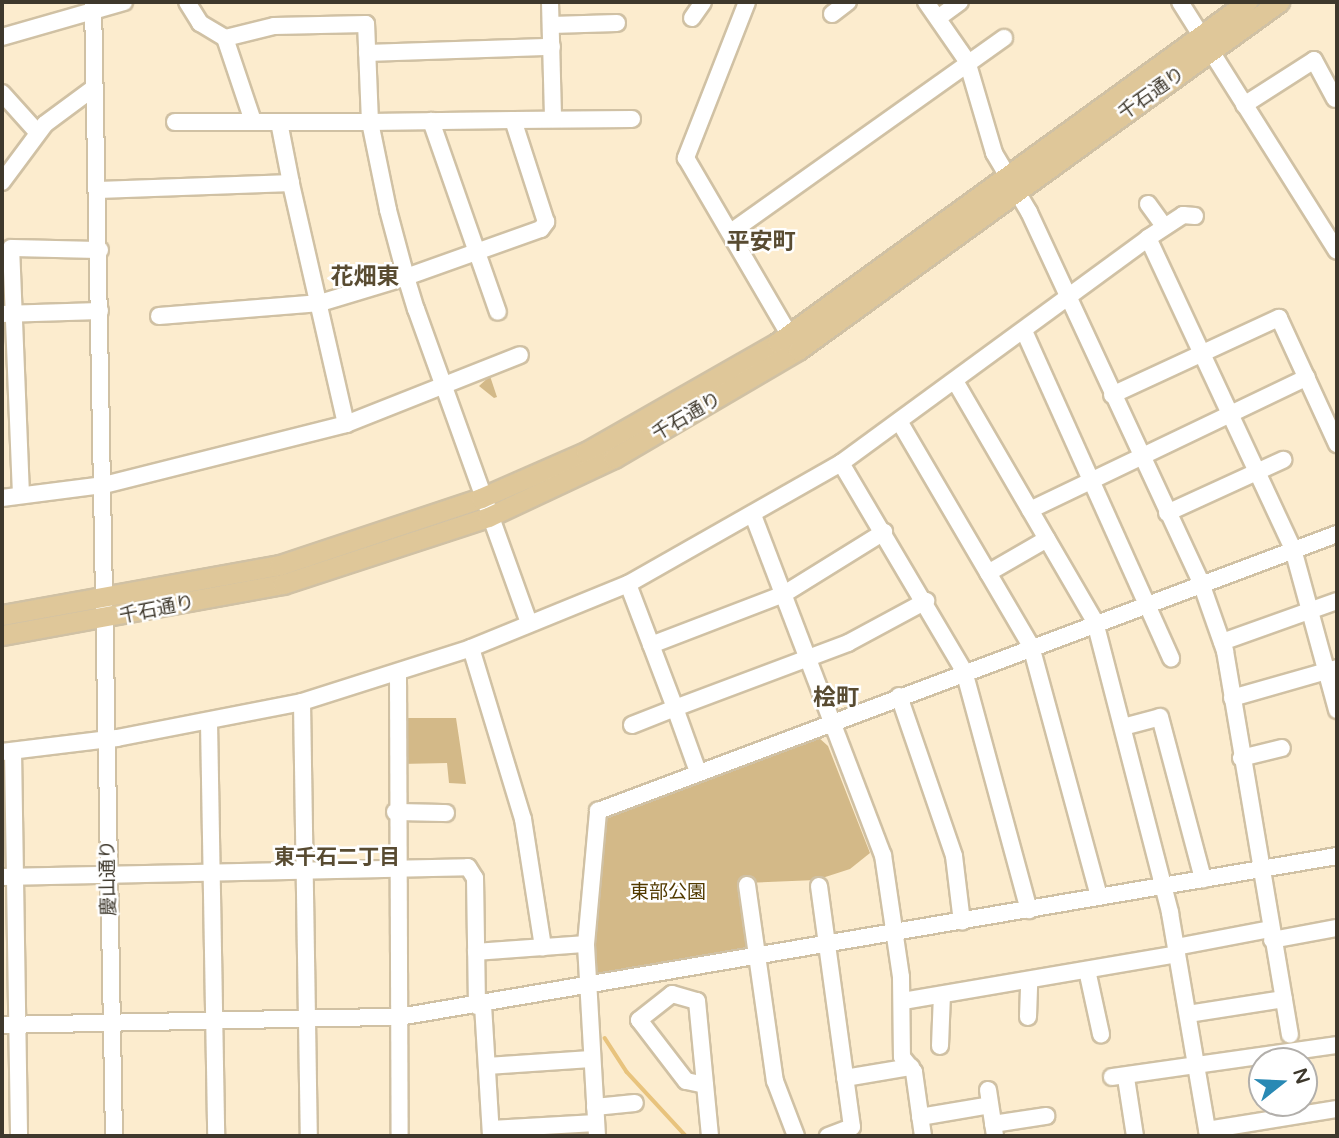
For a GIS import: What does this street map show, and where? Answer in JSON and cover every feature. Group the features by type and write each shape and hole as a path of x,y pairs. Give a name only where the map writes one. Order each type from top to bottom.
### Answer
{"main road":[{"name":"千石通り","path":"1208,43 1247,2"},
{"name":"千石通り","path":"2,635 104,611 283,584 614,458 760,375 1011,185 1208,43 1279,2"},
{"name":"千石通り","path":"484,508 653,417 789,334 1011,185"},
{"name":"千石通り","path":"2,615 104,611"}],"street":[{"path":"2,37 93,6 124,2"},
{"path":"187,2 200,23 225,38 253,121"},
{"path":"550,2 552,118"},
{"path":"692,18 703,2"},
{"path":"747,2 686,158 789,334"},
{"path":"832,14 848,2"},
{"path":"926,2 967,61 1011,185 1068,299 1200,583 1222,642 1290,1035"},
{"path":"938,18 960,2"},
{"path":"1180,2 1337,251"},
{"name":"慶山通り","path":"93,6 99,190 114,1136"},
{"path":"551,25 617,23"},
{"path":"225,38 274,26 366,24 370,122 406,277 484,508 529,623"},
{"path":"731,232 967,61 1004,38"},
{"path":"368,52 552,47"},
{"path":"1244,105 1314,60 1335,99"},
{"path":"2,183 37,132 95,87"},
{"path":"2,93 37,132"},
{"path":"175,122 632,119"},
{"path":"159,316 320,303 476,252 546,222 513,120"},
{"path":"431,121 498,312"},
{"path":"279,122 346,425"},
{"path":"99,190 291,183"},
{"path":"1148,204 1164,226"},
{"path":"19,1136 10,1025 7,752 106,740 302,702 398,674 471,648 628,584 841,463 1164,226 1195,216"},
{"path":"1148,238 1293,549 1332,669 1337,710"},
{"path":"21,495 8,314 11,248 100,250"},
{"path":"8,314 100,311"},
{"path":"1112,395 1279,318 1337,444"},
{"path":"1024,331 1150,602 1171,659"},
{"path":"2,498 104,485 346,425 442,389 520,355"},
{"path":"1030,510 1229,412 1307,377"},
{"path":"955,381 1095,622 1164,886 1208,1133 1337,1109"},
{"path":"899,421 1031,646 1099,897"},
{"path":"1167,513 1283,460"},
{"path":"841,463 926,601 964,671 1029,910"},
{"path":"753,515 879,843 903,1002 902,1057 911,1067 923,1136"},
{"path":"651,645 784,594 884,532"},
{"path":"596,1122 586,987 586,944 598,811 964,671 1337,534"},
{"path":"988,573 1047,539"},
{"path":"628,584 698,772"},
{"path":"632,724 809,659 926,601"},
{"path":"1222,642 1337,601"},
{"path":"471,648 523,819 543,947"},
{"path":"1232,698 1332,669"},
{"path":"398,674 395,812 400,1136"},
{"path":"899,696 954,856 962,922"},
{"path":"302,702 309,1136"},
{"path":"1123,727 1160,717 1203,879"},
{"path":"209,722 216,1136"},
{"path":"1241,758 1282,748"},
{"path":"395,812 446,813"},
{"path":"10,1025 214,1020 307,1021 399,1017 669,973 1337,856"},
{"path":"8,876 473,871 476,952 491,1133 596,1122 635,1103"},
{"path":"747,885 775,1081 796,1136"},
{"path":"819,886 852,1127 828,1136"},
{"path":"903,1002 1087,970 1176,950 1271,934 1337,928"},
{"path":"476,952 586,944"},
{"path":"1087,970 1101,1034"},
{"path":"669,973 672,994"},
{"path":"1028,1017 1029,980"},
{"path":"672,994 697,1001 710,1136"},
{"path":"672,994 639,1020 686,1081 705,1085"},
{"path":"940,1046 942,995"},
{"path":"1188,1014 1283,999"},
{"path":"1135,1136 1119,1078 1337,1045"},
{"path":"487,1066 591,1059"},
{"path":"845,1078 911,1067"},
{"path":"920,1116 989,1098 994,1130 1046,1116"}],"green space":[{"path":"490,376 497,397 494,398 479,386"},
{"path":"401,718 456,718 466,784 449,783 447,763 401,764"},
{"name":"東部公園","path":"818,737 828,746 870,853 850,869 816,880 744,883 754,957 589,985 597,816"}],"waterway":[{"path":"605,1038 627,1072 686,1136"}],"district":[{"name":"平安町","path":"761,242"},
{"name":"花畑東","path":"365,277"},
{"name":"桧町","path":"836,698"},
{"name":"東千石二丁目","path":"337,858"}]}
